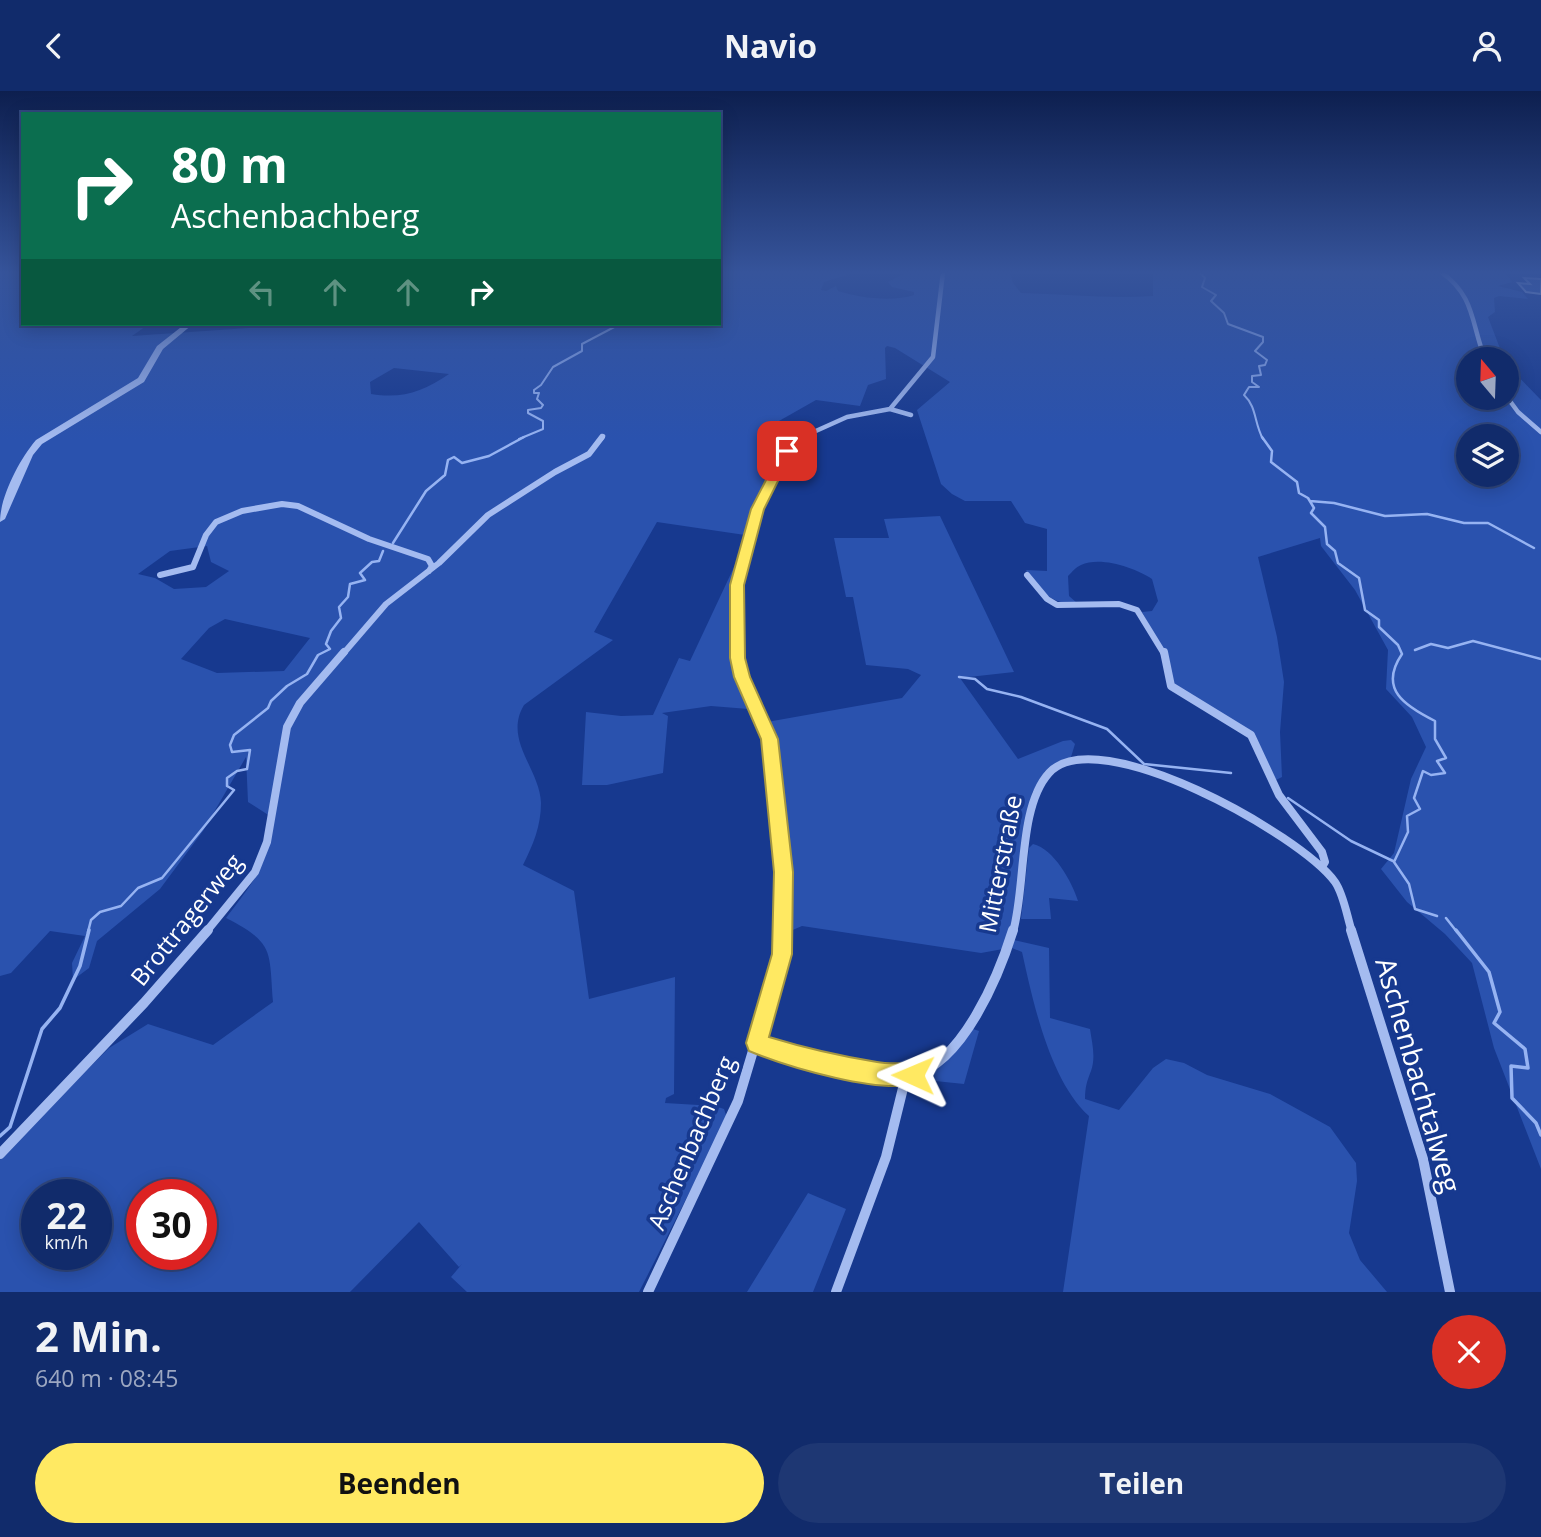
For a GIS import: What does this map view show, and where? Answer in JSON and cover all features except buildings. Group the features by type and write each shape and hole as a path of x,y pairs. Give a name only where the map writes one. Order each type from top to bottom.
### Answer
{"street":[{"path":"0,519 29,454 39,442 141,380 160,348 184,328"},
{"path":"890,409 933,356 936,328"},
{"path":"1475,328 1480,347"},
{"name":"Aschenbachberg","path":"650,1291 738,1101 782,954 783,872 772,748 742,677 737,658 736,603 740,570 766,488 797,438 846,417 890,409 911,415"},
{"path":"1517,410 1541,432"},
{"name":"Brottragerweg","path":"0,1154 152,994 204,936 255,872 267,842 282,750 292,716 377,612 429,571 488,515 555,472 589,454 603,436"},
{"path":"160,575 193,567 206,535 221,519 250,509 282,504 298,506 369,539 428,559 432,566 429,571"},
{"path":"1027,575 1047,599 1057,605 1119,604 1139,612 1164,652 1167,677 1171,686 1251,735 1279,795 1322,852 1325,862 1322,867"},
{"name":"Mitterstraße","path":"906,1076 933,1064 962,1037 989,991 1017,917 1026,837 1035,794 1048,772 1064,762 1080,757 1092,757 1178,780 1246,818 1331,875"},
{"name":"Aschenbachtalweg","path":"1331,875 1342,896 1372,1002 1423,1159 1450,1292"},
{"path":"756,1043 820,1064 906,1076 886,1157 836,1292"}],"shaded area":[{"path":"0,328 143,328 132,336 247,328 1492,328 1499,347 1456,347 1456,410 1519,410 1519,377 1541,400 1541,1169 1494,1048 1472,963 1445,934 1407,902 1381,869 1394,853 1411,779 1426,747 1412,717 1386,689 1388,650 1355,590 1321,546 1320,538 1258,557 1277,637 1284,682 1280,732 1282,777 1274,781 1253,735 1171,684 1153,632 1142,612 1152,611 1158,601 1152,579 1118,565 1089,563 1079,566 1068,576 1069,596 1077,603 1060,602 1047,595 1026,570 1047,571 1047,529 1025,523 1011,501 965,501 941,484 917,410 950,382 895,348 887,346 886,379 868,385 860,406 816,400 779,421 786,431 800,439 772,487 760,515 742,574 738,604 737,632 741,659 761,710 711,706 662,713 668,716 663,773 607,785 582,785 586,712 621,716 653,715 679,658 690,661 735,565 745,535 657,522 594,632 613,640 524,705 519,718 520,742 535,778 541,803 536,835 523,865 574,891 589,999 675,977 674,1094 666,1098 665,1103 715,1106 724,1109 727,1118 639,1292 467,1292 451,1277 462,1264 459,1267 419,1222 350,1292 0,1292 0,1158 5,1151 109,1048 148,1024 213,1045 273,1002 271,971 266,950 253,935 226,918 258,872 268,848 273,818 248,802 246,757 203,831 160,889 97,941 89,968 73,980 72,963 85,936 50,931 11,973 0,976","holes":["394,368 449,374 412,393 393,396 371,394 370,382","207,546 211,562 229,571 206,587 174,589 155,578 138,574 170,551","225,619 310,638 284,671 217,673 181,659 209,628"]},
{"path":"940,516 1014,672 960,678 1018,759 1063,741 1071,740 1075,744 1071,757 1045,771 1032,793 1024,828 1014,916 1003,949 981,953 802,926 788,932 788,872 777,756 767,722 902,698 921,675 908,669 866,665 853,597 846,597 834,538 889,538 884,519"},
{"path":"1033,844 1055,859 1067,876 1078,901 1049,898 1051,919 1021,919 1029,848"},
{"path":"1014,940 1049,948 1050,1018 1090,1029 1093,1061 1086,1084 1085,1099 1119,1110 1153,1068 1166,1059 1270,1094 1330,1127 1356,1163 1357,1181 1349,1233 1360,1260 1387,1292 1063,1292 1089,1116 1075,1101 1054,1062 1038,1017 1022,952 1012,948"},
{"path":"973,1029 979,1031 964,1084 916,1079 946,1061"},
{"path":"808,1193 846,1209 813,1292 747,1292"}],"waterway":[{"path":"519,439 543,429 543,421 528,413 528,410 541,408 543,405 537,399 539,393 534,393 534,390 541,385 553,367 582,351 582,344 612,328"},
{"path":"1239,328 1263,337 1263,342 1255,351 1267,360 1265,365 1259,366 1261,375 1252,376 1252,382 1259,387 1249,387 1244,395 1251,405 1262,438"},
{"path":"393,543 426,491 445,475 448,460 454,457 462,463 489,456 524,437"},
{"path":"1262,438 1272,451 1271,462 1297,482 1299,493 1308,498 1314,508 1311,513 1325,527 1327,544 1335,551 1338,563 1359,578 1365,610 1379,620 1379,627 1398,645 1402,654 1395,666 1393,677 1398,695 1414,709 1435,721 1435,739 1446,758 1437,761 1445,773 1431,775 1423,771 1414,798 1420,809 1407,816 1408,832 1394,862 1409,884 1415,909 1437,916"},
{"path":"1310,501 1334,503 1385,516 1427,514 1464,523 1488,523 1534,548"},
{"path":"88,932 91,920 100,912 121,906 138,888 162,878 234,790 227,786 227,778 237,771 247,769 250,750 232,752 230,745 234,735 268,708 271,701 287,686 307,674 318,655 330,649 326,644 331,631 341,618 339,607 348,597 350,584 365,580 360,573 372,562 379,561 383,551"},
{"path":"1415,650 1431,644 1448,648 1473,641 1541,659"},
{"path":"959,677 975,679 987,689 1021,697 1107,729 1144,764 1231,773"},
{"path":"1288,798 1351,841 1393,861"},
{"path":"1446,918 1457,932"},
{"path":"0,1136 10,1127 42,1029 60,1008 80,966 89,930"},
{"path":"1456,930 1489,972 1500,1012 1494,1023 1525,1049 1528,1068 1511,1066 1512,1098 1536,1123 1541,1135"}],"route":[{"path":"787,451 758,509 737,585 737,658 742,677 769,739 773,756 783,872 782,954 756,1043 820,1064 892,1076 913,1075"}]}
